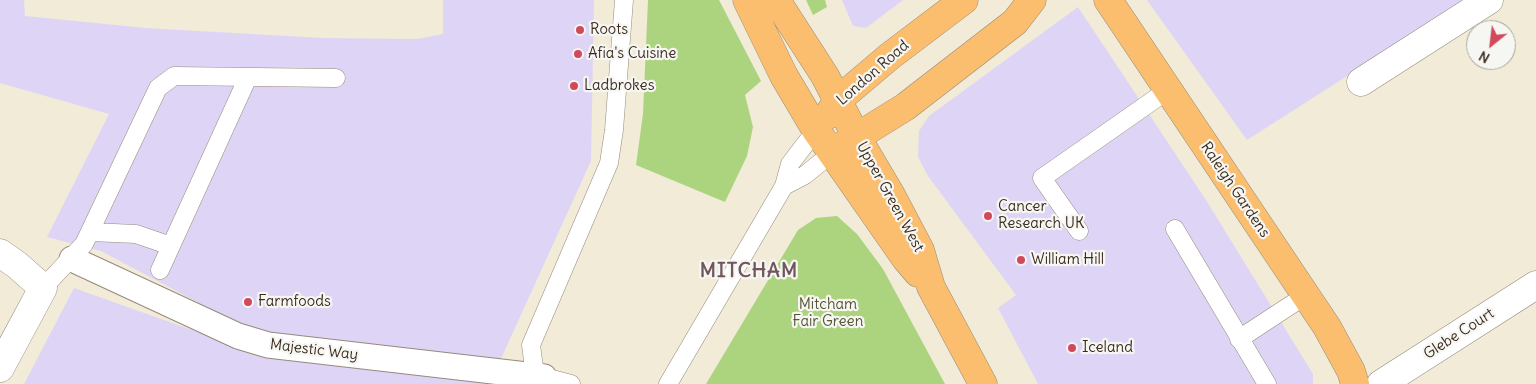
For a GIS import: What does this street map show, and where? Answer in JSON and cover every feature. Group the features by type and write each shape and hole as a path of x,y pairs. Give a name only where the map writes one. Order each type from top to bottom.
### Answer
{"main road":[{"name":"Upper Green West","path":"747,0 784,76 816,130 906,259 931,287"},
{"name":"Upper Green West","path":"776,0 838,100 920,250 931,287 984,384"},
{"name":"London Road","path":"816,130 838,100 890,56 964,0"},
{"path":"832,152 905,107 1015,22 1032,0"},
{"name":"Raleigh Gardens","path":"1108,0 1306,295 1338,345 1351,371 1355,384"}],"street":[{"path":"1361,82 1489,0"},
{"path":"0,253 43,288 0,368"},
{"name":"Majestic Way","path":"72,260 238,336 268,344 544,377"},
{"name":"Glebe Court","path":"1381,384 1536,285"}],"lane":[{"path":"544,377 534,368 531,345 609,163 614,130 624,0"},
{"path":"43,288 72,260 92,232 158,88 174,76 336,78"},
{"path":"160,270 248,77"},
{"path":"1079,231 1042,178 1168,90"},
{"name":"London Road","path":"668,384 784,186 790,164 816,130"},
{"name":"London Road","path":"784,186 805,174 832,152"},
{"path":"1175,229 1266,384"},
{"path":"92,232 136,234 171,246"},
{"path":"1239,339 1306,295"},
{"name":"Majestic Way","path":"544,377 571,384"}],"shaded area":[{"path":"0,0 24,0 25,16 145,28 323,38 417,39 443,34 443,0 594,0 591,161 499,363 301,341 248,329 101,251 47,237 109,114 0,83"},
{"path":"842,0 903,0 866,28 853,26"},
{"path":"1147,0 1466,0 1247,140"},
{"path":"1078,7 1206,200 1313,374 1313,384 1038,384 998,308 1016,295 928,176 918,157 919,131 929,116"},
{"path":"74,288 265,356 330,362 489,384 24,384"}],"green space":[{"path":"648,0 719,0 761,81 745,95 753,127 747,156 725,202 636,165 643,114"},
{"path":"806,0 825,0 827,7 813,15"},
{"name":"Mitcham Fair Green","path":"837,216 857,234 883,269 945,384 706,384 798,230 816,218"}],"place":[{"name":"Roots","path":"580,30"},
{"name":"Afia's Cuisine","path":"578,54"},
{"name":"Ladbrokes","path":"574,86"},
{"name":"Cancer Research UK","path":"988,216"},
{"name":"William Hill","path":"1021,260"},
{"name":"Farmfoods","path":"248,302"},
{"name":"Iceland","path":"1072,348"}],"district":[{"name":"MITCHAM","path":"749,271"}]}
